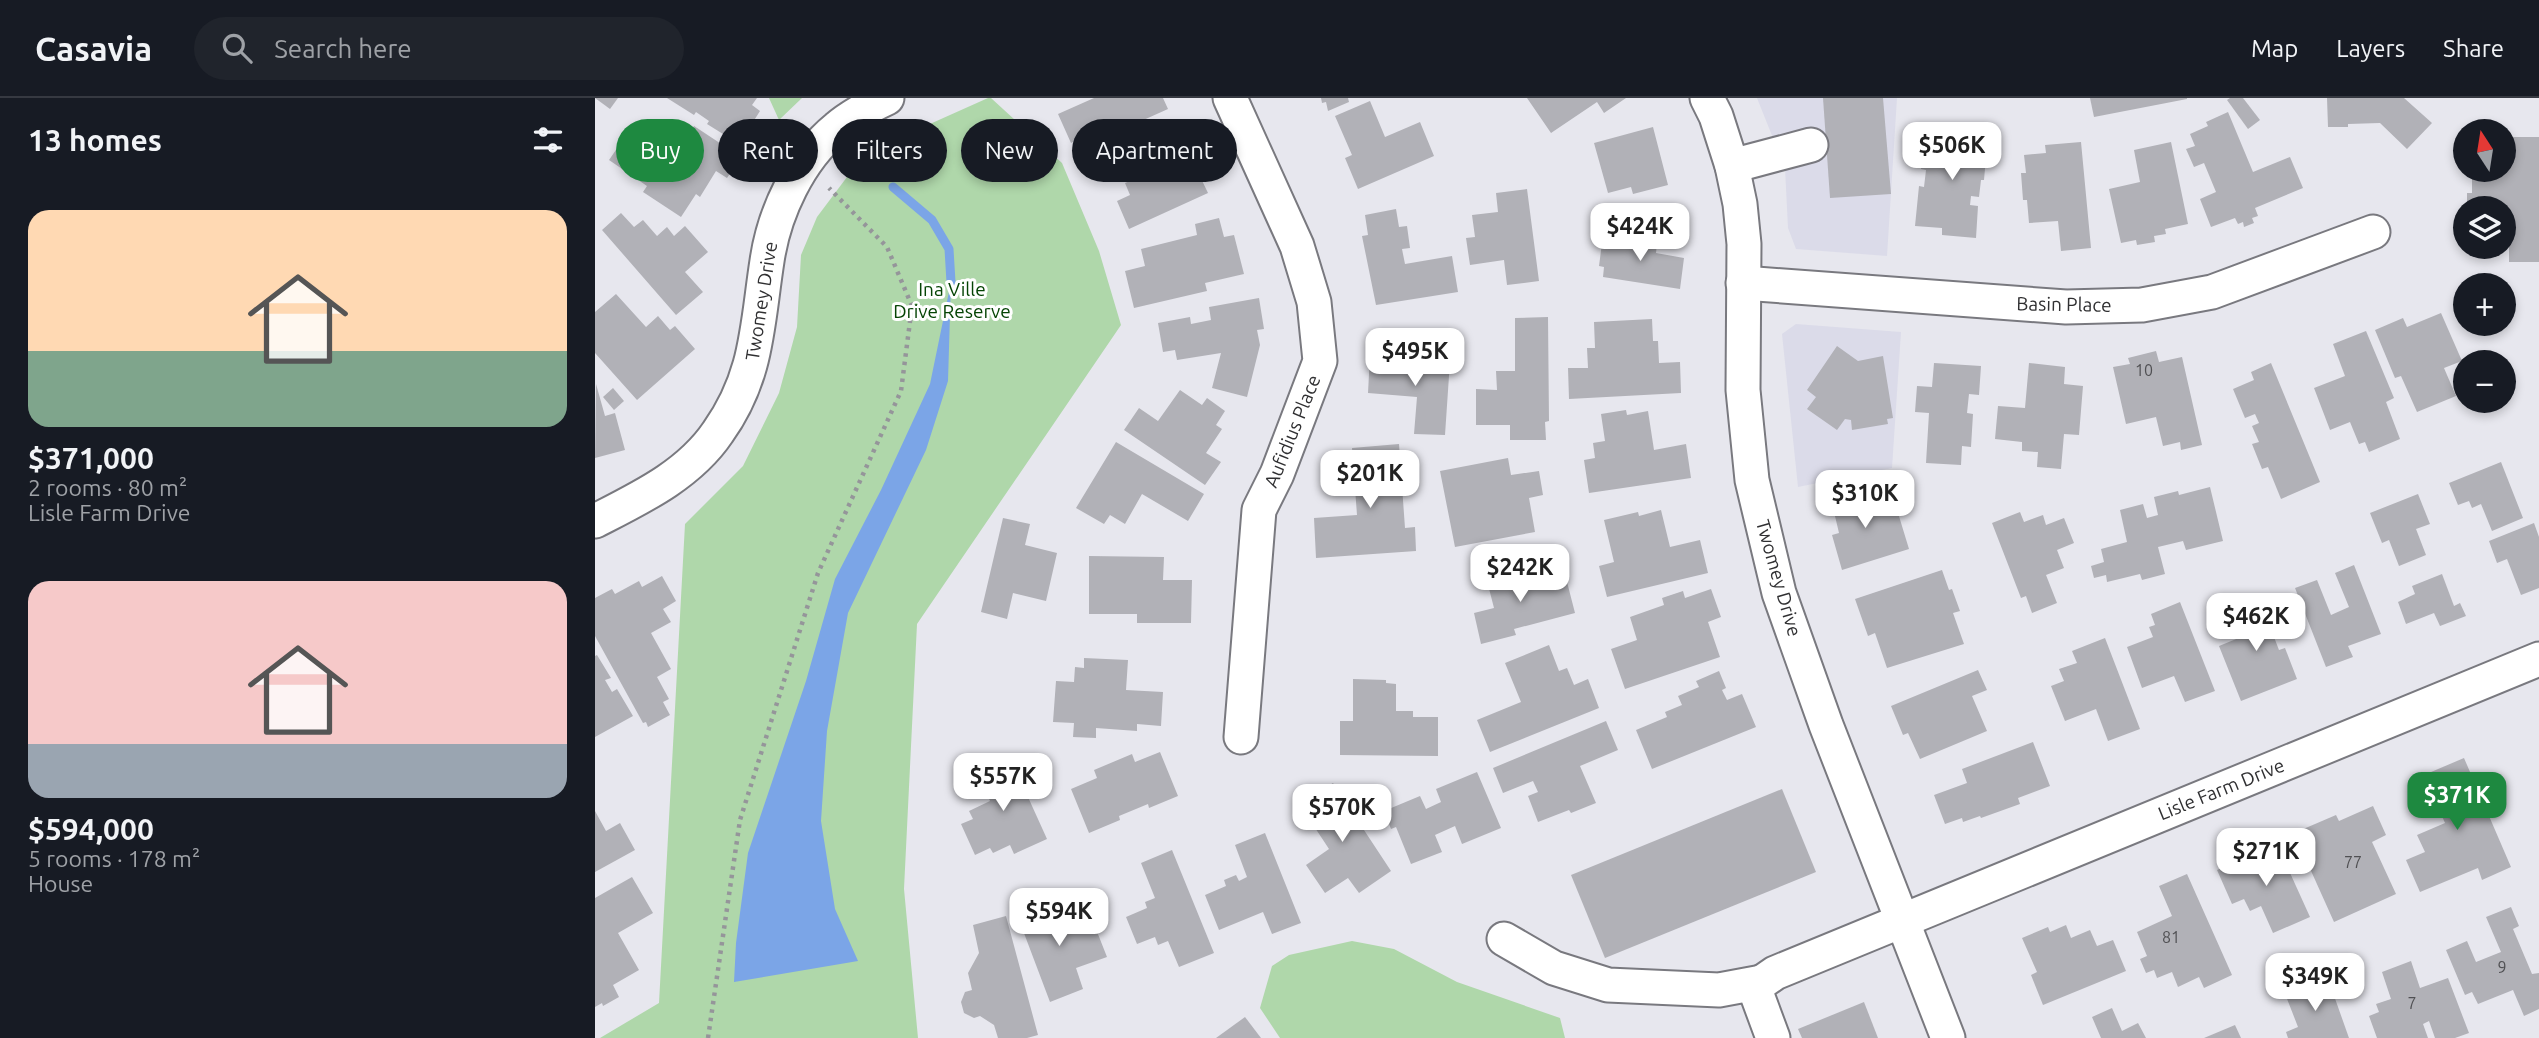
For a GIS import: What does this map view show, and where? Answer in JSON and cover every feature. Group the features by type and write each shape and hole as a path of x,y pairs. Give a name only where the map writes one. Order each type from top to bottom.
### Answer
{"street":[{"name":"Twomey Drive","path":"595,521 651,492 685,468 717,434 736,404 750,368 760,323 773,228 786,199 805,164 837,128 887,98"},
{"name":"Aufidius Place","path":"1230,98 1297,246 1314,302 1320,361 1277,474 1259,510 1241,737"},
{"name":"Twomey Drive","path":"1707,98 1716,116 1732,166 1740,204 1744,244 1744,390 1752,480 1776,580 1826,725 1948,1038"},
{"path":"1732,166 1811,145"},
{"name":"Basin Place","path":"1743,283 2066,307 2142,305 2212,292 2374,232"},
{"name":"Lisle Farm Drive","path":"1504,939 1554,968 1608,985 1719,990 1762,982 1775,973 1902,919 2539,659"},
{"path":"1762,982 1756,992 1773,1038"}],"path":[{"path":"708,1038 740,820 818,573 901,391 912,306 887,247 829,188"}],"shaded area":[{"path":"1757,98 1897,98 1887,256 1796,249 1788,228 1785,168"},
{"path":"1796,324 1901,332 1892,468 1798,487 1782,334"}],"green space":[{"path":"769,98 802,98 780,119"},
{"name":"Ina Ville Drive Reserve","path":"991,98 1014,119 961,119 961,182 1058,182 1058,159 1062,163 1099,251 1121,325 917,624 904,889 918,1038 600,1038 659,1003 685,524 743,466 779,393 797,327 801,255 817,217 843,182 947,182 947,119 941,119"},
{"path":"1352,941 1394,949 1457,982 1560,1018 1565,1038 1280,1038 1260,1008 1272,966 1289,955"}],"water":[{"path":"951,282 948,381 926,450 848,613 827,731 821,821 835,909 858,961 734,982 736,943 748,853 806,681 835,579 881,490 930,384"}],"building":[{"path":"595,98 618,98 610,109"},
{"path":"667,98 757,98 752,105 760,111 755,119 718,119 718,131 696,112 694,115"},
{"path":"1094,98 1163,98 1168,109 1146,119 1072,119 1071,143 1058,114"},
{"path":"1321,98 1348,98 1349,102 1328,111 1326,102 1322,103"},
{"path":"1527,98 1626,98 1604,113 1597,102 1551,133"},
{"path":"1823,98 1883,98 1891,194 1830,198"},
{"path":"2090,98 2187,98 2187,99 2094,117"},
{"path":"2243,98 2260,120 2248,129 2227,100"},
{"path":"2327,98 2404,98 2432,123 2407,149 2380,123 2328,127"},
{"path":"1370,101 1385,137 1420,122 1434,156 1358,189 1345,158 1352,155 1335,116"},
{"path":"2228,112 2253,172 2290,157 2303,188 2255,208 2258,216 2252,218 2254,223 2244,227 2243,222 2238,224 2235,218 2211,227 2200,199 2216,192 2204,163 2194,167 2186,149 2195,146 2190,134 2208,126 2206,122"},
{"path":"1653,127 1668,185 1633,194 1631,187 1608,193 1594,143"},
{"path":"1929,129 1983,134 1982,145 1987,146 1984,180 1981,180 1979,197 1971,196 1970,205 1978,206 1976,238 1942,235 1942,228 1915,226 1919,186 1924,187 1926,170 1921,169 1922,150 1928,150"},
{"path":"704,133 718,142 718,172 716,171 700,197 696,194 681,217 643,192 647,186 641,182 704,182"},
{"path":"2517,137 2539,137 2539,262 2509,262 2509,259 2516,259 2516,196 2467,196 2467,193 2472,193 2472,182 2517,182"},
{"path":"2081,142 2091,248 2061,251 2058,221 2029,223 2027,200 2023,200 2021,173 2026,173 2024,155 2046,153 2045,145"},
{"path":"2171,142 2188,224 2165,229 2166,234 2154,236 2155,242 2137,245 2136,240 2121,243 2109,189 2140,182 2134,150"},
{"path":"616,150 616,165 609,160"},
{"path":"1203,182 1208,193 1129,229 1117,201 1130,195 1125,183"},
{"path":"1527,189 1539,281 1507,285 1504,260 1470,265 1466,238 1475,237 1472,215 1498,212 1496,193"},
{"path":"1396,209 1399,227 1407,226 1410,248 1402,249 1405,264 1452,256 1458,292 1376,305 1362,236 1368,235 1365,215"},
{"path":"621,213 634,227 643,220 657,236 667,227 674,236 685,226 708,252 685,272 703,292 676,315 602,230"},
{"path":"1219,218 1224,237 1234,235 1244,274 1205,283 1207,291 1134,308 1125,271 1145,266 1141,249 1197,235 1195,224"},
{"path":"1603,235 1657,243 1656,253 1684,258 1680,289 1603,277 1604,267 1599,266"},
{"path":"616,294 646,327 658,316 670,330 675,326 695,349 637,400 595,353 595,312"},
{"path":"1259,298 1264,329 1257,330 1260,345 1247,397 1212,388 1221,353 1177,360 1175,350 1163,352 1158,323 1190,317 1191,324 1211,320 1209,307"},
{"path":"2441,313 2457,350 2453,350 2453,364 2444,368 2453,389 2453,397 2417,412 2401,376 2395,378 2375,330 2403,318 2407,327"},
{"path":"1548,317 1549,421 1545,422 1546,440 1510,440 1510,425 1476,425 1476,389 1497,390 1496,371 1515,371 1515,318"},
{"path":"1652,319 1653,341 1658,341 1659,363 1680,362 1681,393 1569,399 1568,368 1588,368 1587,348 1595,348 1594,322"},
{"path":"2366,331 2394,398 2386,402 2400,439 2369,452 2365,442 2359,444 2350,422 2330,430 2314,388 2345,376 2333,344"},
{"path":"1837,346 1858,361 1883,356 1893,418 1887,419 1888,424 1852,430 1851,420 1845,419 1837,430 1807,409 1816,397 1807,390"},
{"path":"2156,351 2159,362 2182,357 2202,445 2181,450 2180,442 2163,446 2156,417 2126,424 2113,367 2130,364 2128,358"},
{"path":"1370,355 1450,361 1445,435 1414,434 1417,397 1368,393"},
{"path":"1934,363 1981,366 1979,395 1969,394 1967,413 1973,414 1971,447 1962,446 1961,465 1926,463 1929,413 1915,412 1917,386 1932,387"},
{"path":"2029,363 2065,367 2064,384 2083,386 2079,435 2064,434 2061,469 2037,467 2038,452 2022,451 2022,442 1995,439 1998,406 2025,408"},
{"path":"2271,363 2320,482 2281,499 2268,467 2262,469 2252,444 2259,442 2252,426 2259,423 2255,414 2245,418 2233,389 2254,380 2251,372"},
{"path":"596,384 605,416 615,413 625,450 595,458"},
{"path":"613,388 624,401 614,410 603,397"},
{"path":"1180,390 1202,405 1207,398 1225,411 1216,425 1222,429 1206,453 1221,462 1205,485 1124,430 1139,408 1158,421"},
{"path":"1626,410 1627,415 1648,411 1654,450 1686,444 1691,478 1589,493 1584,460 1595,458 1593,443 1605,441 1601,414"},
{"path":"1116,442 1204,494 1188,521 1142,494 1125,524 1110,515 1104,524 1076,508"},
{"path":"1399,444 1405,528 1415,527 1416,551 1316,558 1314,518 1357,515 1352,448"},
{"path":"1508,458 1511,475 1539,471 1543,495 1529,498 1535,532 1455,547 1440,471"},
{"path":"2501,462 2523,518 2492,531 2481,504 2472,508 2469,501 2458,505 2449,483"},
{"path":"1861,486 1869,511 1895,503 1909,549 1842,570 1832,535 1839,533 1830,495"},
{"path":"2210,487 2223,541 2186,550 2183,541 2158,547 2165,574 2142,580 2140,574 2107,582 2106,575 2094,578 2091,566 2104,562 2101,549 2127,542 2120,510 2143,504 2147,518 2158,515 2154,497 2178,491 2179,495"},
{"path":"2418,494 2430,524 2416,529 2426,555 2399,566 2389,540 2382,543 2370,513"},
{"path":"1661,510 1670,547 1700,540 1708,573 1607,597 1599,566 1614,562 1604,520 1638,512 1639,516"},
{"path":"2020,512 2024,522 2043,515 2046,525 2064,518 2074,543 2057,550 2064,568 2046,575 2057,603 2032,613 2026,596 2021,598 1992,523"},
{"path":"1003,518 1030,524 1025,545 1057,553 1046,601 1013,593 1007,619 981,612"},
{"path":"2534,523 2539,537 2539,588 2521,595 2507,559 2497,563 2489,541"},
{"path":"1089,556 1164,557 1163,580 1192,580 1191,623 1137,623 1137,614 1089,614"},
{"path":"1522,564 1528,588 1566,578 1575,613 1514,629 1516,635 1481,644 1474,613 1494,608 1485,573"},
{"path":"2354,565 2381,634 2348,646 2353,657 2326,667 2295,588 2317,580 2331,615 2349,607 2335,573"},
{"path":"1942,570 1960,611 1953,613 1964,644 1887,668 1875,633 1868,636 1855,599"},
{"path":"2442,574 2454,606 2460,603 2466,616 2440,626 2434,613 2406,624 2398,602 2415,594 2412,586"},
{"path":"662,576 676,601 663,609 671,622 651,633 671,669 657,677 669,699 663,702 670,715 648,727 646,722 643,723 595,636 595,598 612,589 615,594 639,581 642,587"},
{"path":"1711,589 1721,617 1708,622 1720,657 1625,689 1611,649 1637,640 1630,617 1664,605 1662,598 1683,591 1685,598"},
{"path":"2257,593 2279,650 2285,648 2297,679 2241,701 2219,646 2246,635 2233,603"},
{"path":"2180,602 2215,691 2185,702 2174,676 2142,688 2127,647 2153,637 2149,627 2155,625 2151,614"},
{"path":"2105,638 2140,729 2108,741 2096,709 2065,721 2051,686 2064,681 2059,669 2077,663 2072,651"},
{"path":"1549,645 1559,671 1567,668 1574,685 1588,679 1599,708 1490,752 1477,720 1521,702 1505,663"},
{"path":"597,655 611,678 605,680 612,692 617,689 633,716 595,737 595,656"},
{"path":"1084,658 1128,660 1126,690 1163,692 1161,726 1137,724 1137,731 1096,728 1096,738 1073,737 1074,723 1053,722 1056,681 1074,682 1075,667 1084,668"},
{"path":"1978,670 1987,690 1972,696 1987,731 1920,759 1908,733 1903,735 1891,706"},
{"path":"1719,671 1726,688 1722,690 1727,700 1742,694 1756,727 1652,769 1636,730 1667,717 1665,712 1682,705 1678,696 1699,687 1696,681"},
{"path":"1353,679 1386,680 1386,683 1396,684 1396,711 1413,711 1413,717 1438,717 1438,756 1340,755 1340,721 1353,721"},
{"path":"1606,721 1618,750 1580,766 1596,803 1538,822 1528,796 1538,792 1533,781 1503,793 1493,768"},
{"path":"2033,742 2050,786 2018,798 2020,804 1981,818 1980,816 1963,822 1962,818 1945,824 1934,795 1967,783 1962,769"},
{"path":"1160,752 1178,796 1119,816 1120,820 1089,833 1071,789 1097,778 1094,770 1132,754 1135,762"},
{"path":"1009,755 1047,839 1014,854 1010,845 993,853 990,848 975,855 961,824 973,819 969,811 990,801 976,770"},
{"path":"2464,758 2511,867 2482,880 2478,868 2420,892 2406,860 2425,852 2417,835 2445,823 2424,775"},
{"path":"1477,772 1501,828 1462,844 1455,826 1435,835 1442,852 1411,864 1396,827 1391,829 1384,811 1420,796 1426,809 1441,802 1436,789"},
{"path":"1333,783 1391,871 1359,893 1348,878 1325,893 1306,865 1329,849 1300,805"},
{"path":"1782,789 1816,872 1605,958 1571,875"},
{"path":"2373,806 2386,835 2372,842 2396,894 2334,922 2294,833 2336,815 2339,821"},
{"path":"595,811 606,831 620,823 635,850 595,872"},
{"path":"1265,833 1301,923 1272,934 1263,912 1219,930 1205,895 1226,886 1224,880 1236,875 1239,881 1247,877 1235,845"},
{"path":"2277,844 2310,917 2273,933 2261,906 2250,911 2244,899 2232,904 2217,870"},
{"path":"1172,850 1214,953 1179,967 1168,941 1158,945 1155,937 1137,944 1126,917 1147,908 1145,902 1155,898 1141,863"},
{"path":"2187,874 2232,975 2204,988 2199,977 2178,987 2172,972 2157,978 2154,970 2146,973 2140,959 2147,956 2137,932 2172,916 2159,886"},
{"path":"632,877 653,913 618,933 639,970 613,985 619,997 603,1006 602,1003 595,1007 595,898"},
{"path":"1055,897 1069,933 1094,924 1107,957 1076,968 1083,989 1050,1002 1016,912"},
{"path":"2511,907 2519,926 2513,929 2532,974 2539,973 2539,1009 2524,1016 2513,990 2478,1004 2472,992 2465,995 2446,950 2467,941 2476,962 2501,952 2486,917"},
{"path":"1006,916 1038,1035 1027,1038 998,1038 994,1025 980,1016 974,1018 964,1013 961,1002 965,992 972,990 968,973 979,953 973,925"},
{"path":"2066,925 2071,938 2090,930 2097,946 2113,940 2126,971 2043,1005 2031,975 2037,972 2022,938 2048,927 2050,932"},
{"path":"2411,961 2420,988 2448,978 2469,1033 2455,1038 2435,1038 2429,1021 2423,1024 2428,1038 2377,1038 2369,1016 2379,1012 2376,1004 2391,999 2382,972"},
{"path":"2313,979 2319,995 2332,990 2349,1038 2288,1038 2286,1032 2298,1027 2284,991"},
{"path":"1864,1002 1878,1038 1802,1038 1798,1029"},
{"path":"2112,1008 2122,1031 2138,1023 2146,1038 2101,1038 2092,1017"},
{"path":"1245,1017 1261,1038 1216,1038"},
{"path":"2235,1025 2241,1038 2204,1038"}],"waterway":[{"path":"893,187 932,220 949,249 951,282"}]}
